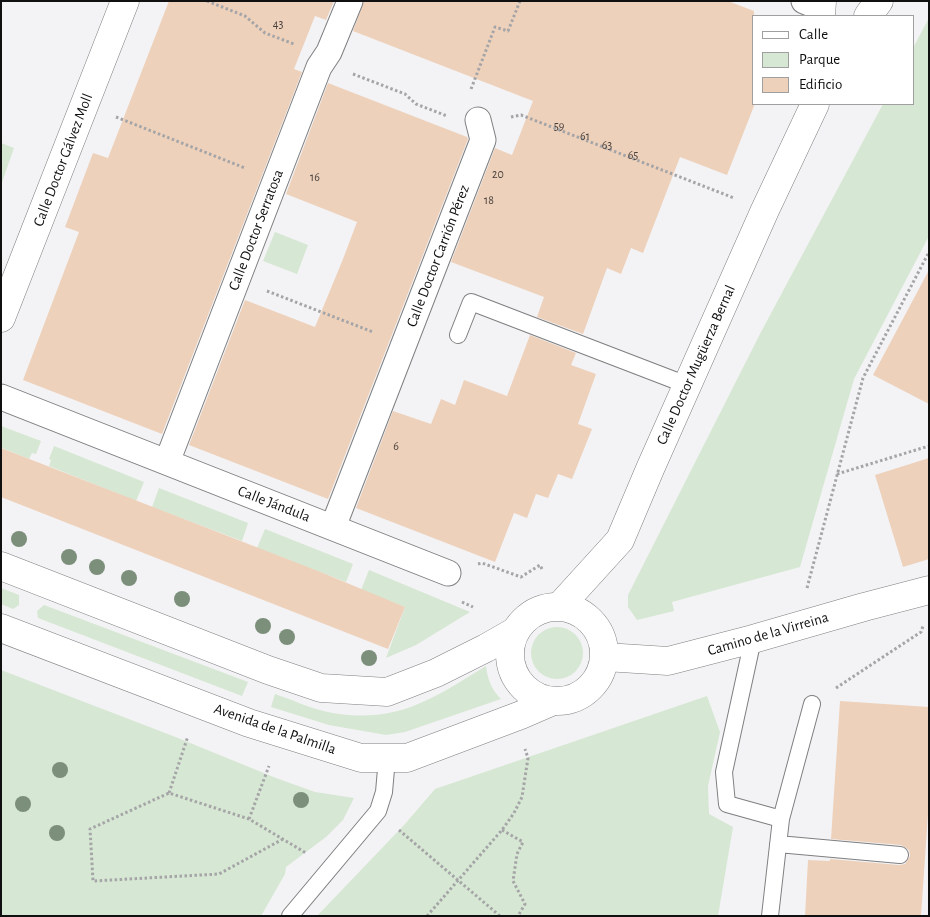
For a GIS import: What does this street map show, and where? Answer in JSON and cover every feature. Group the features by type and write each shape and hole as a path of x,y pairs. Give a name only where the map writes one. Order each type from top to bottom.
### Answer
{"main road":[{"name":"Calle Doctor Gálvez Moll","path":"1,318 125,1"},
{"path":"869,15 878,1"},
{"name":"Calle Doctor Mugüerza Bernal","path":"560,606 620,540 687,385 813,105"},
{"path":"1,566 268,670 321,688 387,692 436,673 486,648 514,632 533,612 560,606 583,614 593,622 600,633 604,645 605,657 602,670 596,681 587,691 576,698 564,702 551,702 536,697 524,689 515,676 510,662 510,646 514,632"},
{"name":"Camino de la Virreina","path":"605,657 668,662 929,590"},
{"name":"Avenida de la Palmilla","path":"1,628 249,723 361,758 408,758 551,702"}],"street":[{"name":"Calle Doctor Serratosa","path":"168,462 319,67 329,52 350,1"},
{"name":"Calle Doctor Carrión Pérez","path":"333,527 483,140 478,120"},
{"name":"Calle Jándula","path":"1,397 448,573"}],"lane":[{"path":"458,335 471,302 687,385"},
{"path":"753,640 724,772 727,804 781,819"},
{"path":"770,916 781,819 812,704"},
{"path":"290,916 378,811 384,792 387,758"},
{"path":"778,844 900,855"}],"path":[{"path":"478,120 469,94 495,27 508,32 520,1"},
{"path":"113,116 276,180"},
{"path":"805,596 863,378 929,252"},
{"path":"238,280 404,344"},
{"path":"837,474 929,446"},
{"path":"448,573 482,563 521,577 540,565 543,571"},
{"path":"812,704 922,632"},
{"path":"170,793 188,735"},
{"path":"427,916 502,830 514,813 522,797 528,758 524,748"},
{"path":"249,819 269,766"},
{"path":"283,838 219,874 93,881 90,829 170,793 249,819 283,838 313,857"},
{"path":"393,825 500,916"},
{"path":"502,830 523,842 517,854 513,881 525,904 518,916"}],"green space":[{"path":"929,18 929,236 854,379 800,567 672,602 674,611 637,620 628,607 628,595 761,332 882,105 915,105 915,44"},
{"path":"1,143 14,148 1,185"},
{"path":"275,232 308,245 297,274 263,261"},
{"path":"1,426 41,441 36,454 32,453 29,459 2,448 1,450"},
{"path":"54,446 144,482 136,501 49,466 51,460 49,459"},
{"path":"159,488 248,523 242,541 152,507"},
{"path":"265,529 353,564 346,582 257,548"},
{"path":"369,570 470,612 416,645 386,658 405,607 361,590"},
{"path":"1,588 19,595 19,605 13,609 1,604"},
{"path":"44,605 248,682 242,696 38,618 37,611"},
{"path":"557,627 567,629 575,635 581,643 583,653 581,663 575,671 567,677 557,679 547,677 539,671 533,663 531,653 533,643 539,635 547,629"},
{"path":"486,666 490,684 501,699 405,732 386,735 329,725 271,707 275,694 326,712 377,715 414,706 432,698"},
{"path":"1,670 276,778 315,792 354,798 343,820 326,837 286,867 285,874 261,916 1,916"},
{"path":"707,696 720,732 708,786 709,814 733,827 718,916 317,916 405,824 435,789"}],"building":[{"path":"169,1 334,1 326,20 315,16 294,69 302,72 162,434 23,380 79,232 65,227 93,153 108,158"},
{"path":"364,1 728,1 754,11 754,15 752,15 752,105 754,106 727,175 680,157 643,253 631,248 621,274 607,268 583,334 537,317 544,297 451,262 495,148 512,155 533,101 353,31"},
{"path":"328,83 468,139 328,499 189,445 245,300 315,327 343,259 357,222 286,194"},
{"path":"929,270 929,404 873,375"},
{"path":"530,335 576,353 571,365 596,374 578,424 592,429 572,479 558,474 548,498 536,494 527,518 514,513 495,562 356,508 393,411 431,424 441,399 455,405 464,380 507,396"},
{"path":"1,448 318,571 405,607 388,649 1,497"},
{"path":"929,458 929,559 903,567 875,475"},
{"path":"840,701 929,707 929,799 921,916 805,916 808,860 830,861 830,859 899,865 905,864 910,856 909,850 901,845 831,839"}]}
